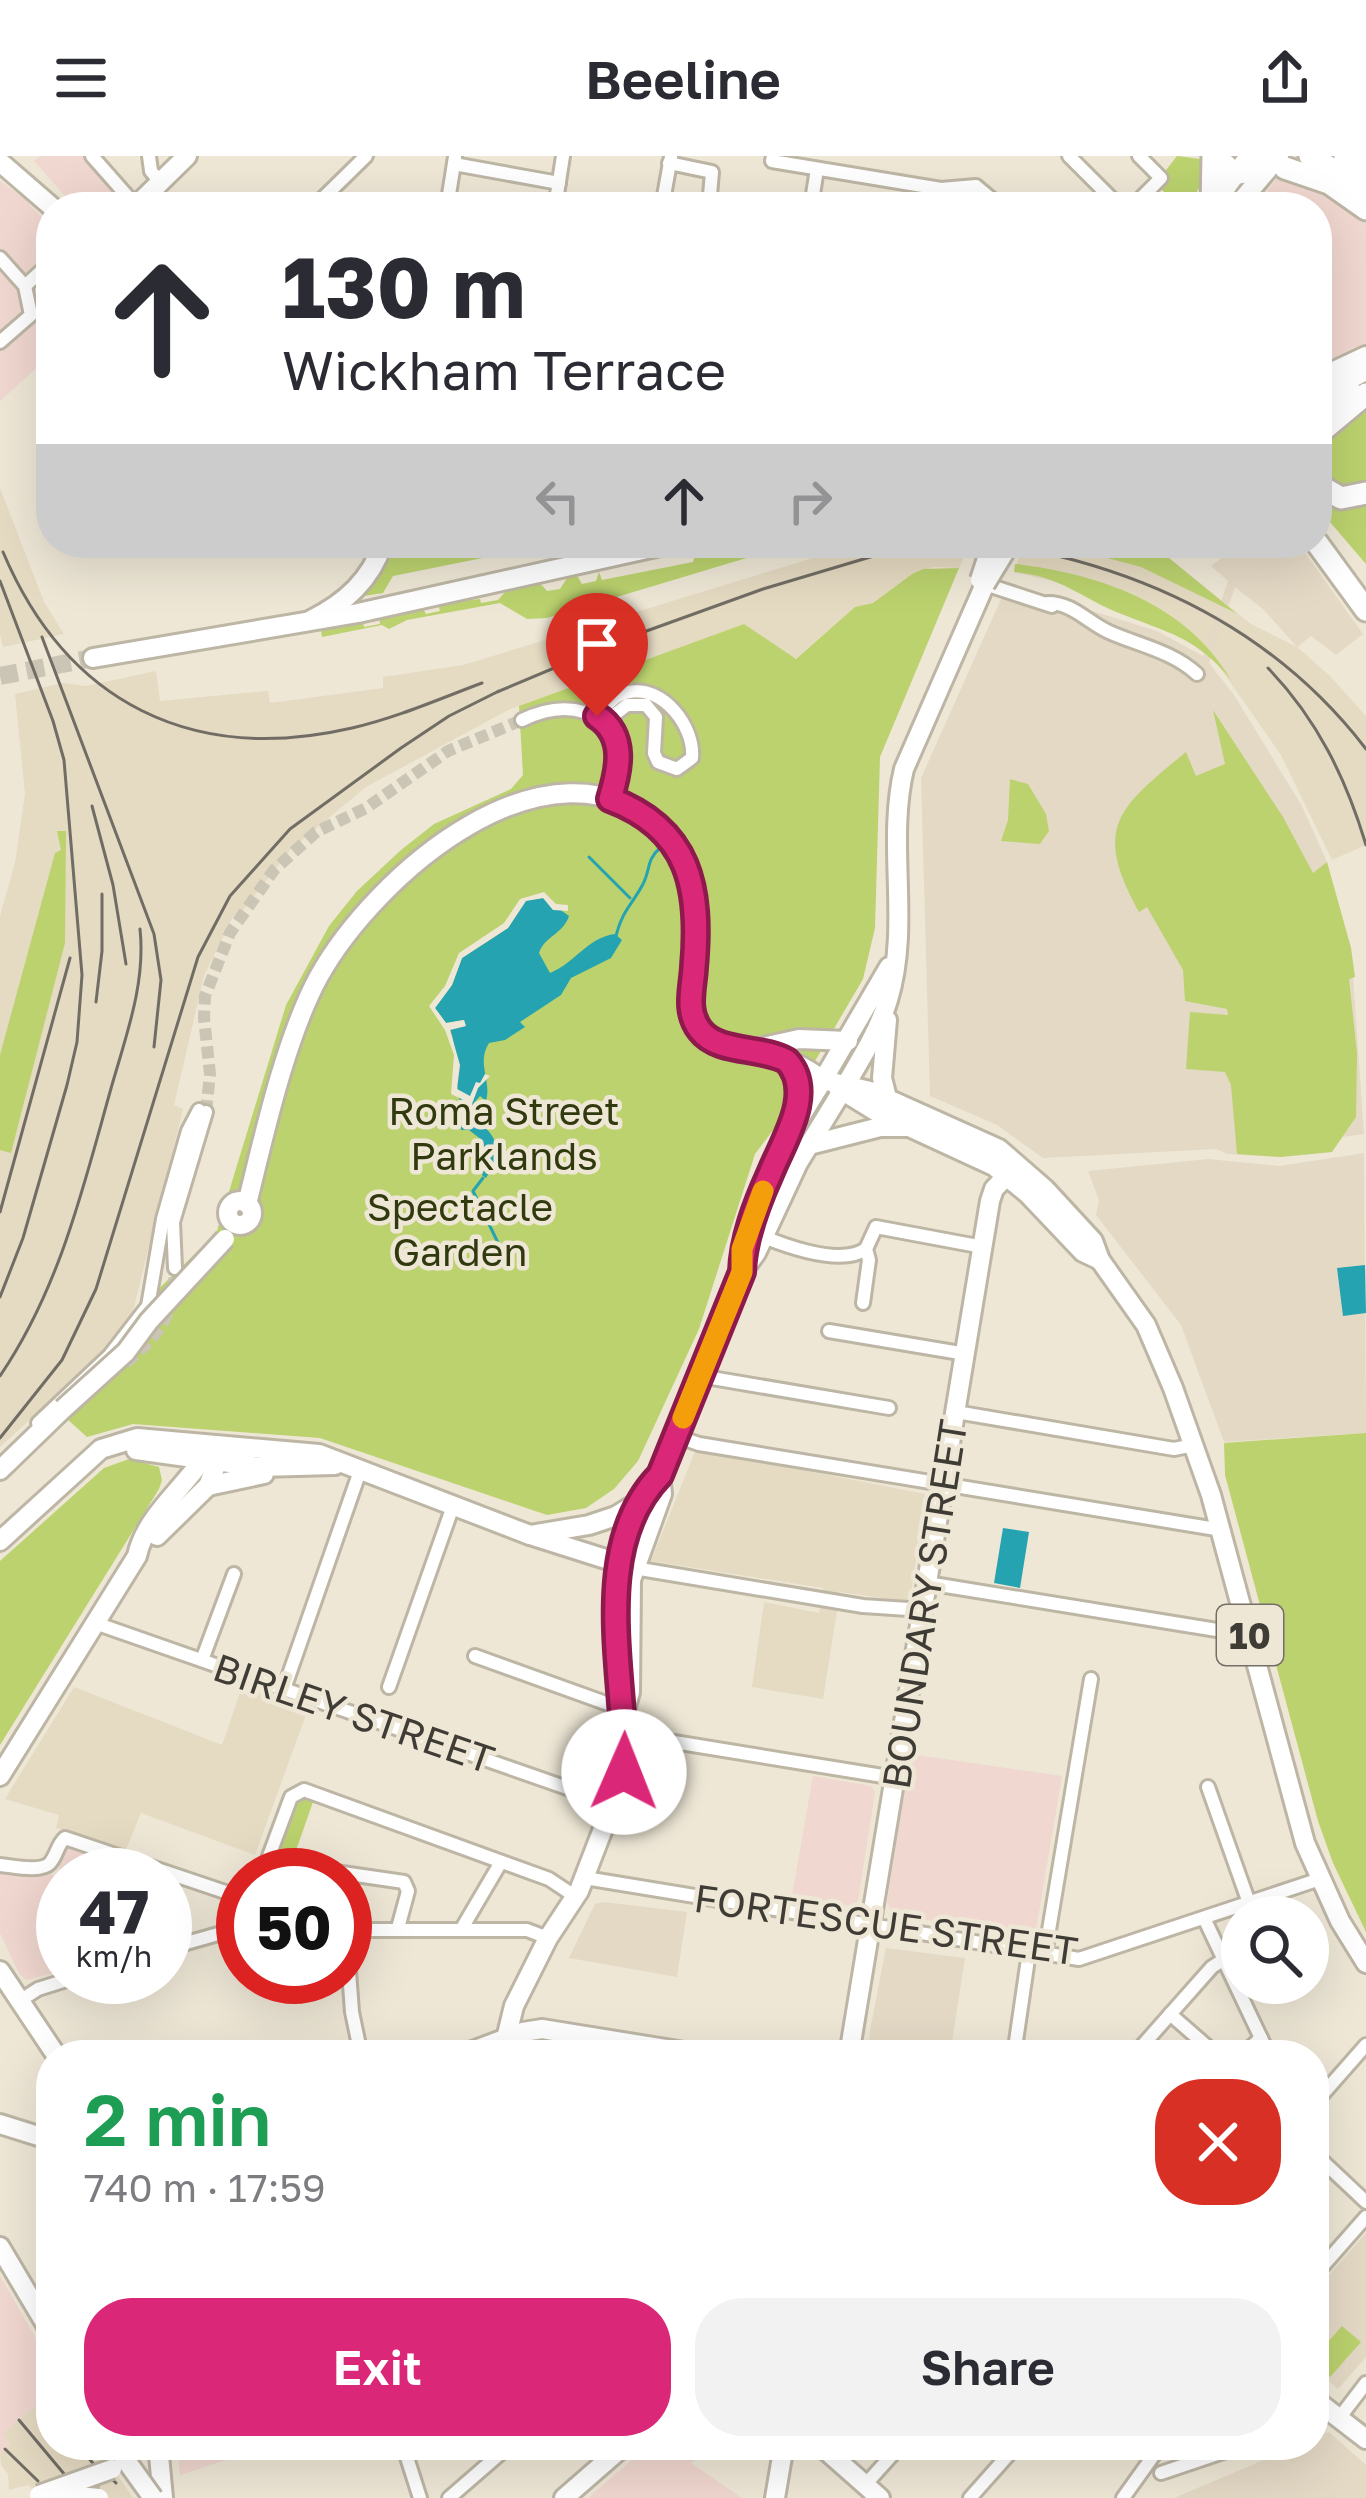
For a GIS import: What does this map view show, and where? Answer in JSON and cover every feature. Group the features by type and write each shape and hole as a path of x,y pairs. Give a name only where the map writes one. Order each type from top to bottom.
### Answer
{"highway":[{"path":"1213,192 1215,156 1242,164 1248,172 1278,160 1329,183 1366,209"},
{"path":"1310,156 1366,189"},
{"path":"1336,156 1366,178"},
{"path":"1345,156 1366,167"},
{"path":"1332,422 1366,392"},
{"path":"1332,493 1341,498 1366,493"},
{"path":"1328,558 1366,610"}],"main road":[{"path":"150,192 187,156"},
{"path":"1249,192 1278,160"},
{"path":"0,162 36,193"},
{"path":"1222,192 1242,164"},
{"path":"1332,373 1366,356"},
{"path":"1332,388 1366,371"},
{"path":"1332,409 1366,392"},
{"path":"310,621 362,583 378,558"},
{"path":"93,658 310,621 604,558"},
{"path":"977,590 980,558"},
{"path":"887,1098 882,1078 894,957 901,782 987,558"},
{"path":"977,590 999,558"},
{"path":"0,1470 126,1352 153,1316 231,1232 250,1218 247,1204 300,1018 330,957 369,905 420,858 473,824 514,806 566,793 610,799 662,828 686,862 696,928 690,1010 698,1029 714,1041 794,1060 824,1080"},
{"path":"742,1272 742,1249 768,1178 894,957"},
{"path":"530,1535 616,1516 642,1500 660,1475 742,1272 875,1034 889,997"},
{"path":"754,1049 799,1039 848,1041"},
{"path":"778,1056 791,1065 797,1078 791,1132"},
{"name":"10","path":"824,1080 887,1098 971,1135 1093,1241 1100,1260 1146,1325 1222,1530 1295,1810 1320,1879 1366,1963"},
{"name":"10","path":"844,1087 910,1127 1012,1169"},
{"path":"809,1145 880,1127 910,1127"},
{"name":"BOUNDARY STREET","path":"852,2040 992,1196 1012,1169"},
{"path":"0,1541 101,1449 118,1441 137,1438 291,1467 340,1464"},
{"path":"68,1481 116,1452 320,1454 627,1567"},
{"path":"0,1776 137,1556 208,1486 219,1452"},
{"path":"137,1556 170,1500 219,1452"},
{"path":"161,1454 174,1470 170,1500"},
{"path":"208,1486 291,1467"},
{"path":"627,1567 662,1494 660,1475"},
{"path":"506,2040 512,2011 585,1878 624,1772 625,1710 617,1692 627,1567 642,1500"},
{"path":"0,1971 45,2040"},
{"path":"522,2040 548,2030 610,2040"},
{"path":"0,2124 36,2135"},
{"path":"0,2247 36,2308"},
{"path":"1329,2409 1366,2439"},
{"path":"128,2460 160,2496"},
{"path":"159,2460 160,2496"},
{"path":"564,2498 608,2460"},
{"path":"775,2498 781,2460"},
{"path":"837,2460 873,2492"},
{"path":"33,2497 112,2469"},
{"path":"33,2497 99,2498"}],"street":[{"path":"92,156 122,192"},
{"path":"149,156 151,171 160,182"},
{"path":"329,192 366,156"},
{"path":"558,192 563,156"},
{"path":"1069,156 1105,192"},
{"path":"1138,156 1161,178 1147,192"},
{"path":"773,158 941,189 976,186 983,192"},
{"path":"664,192 670,159 712,172 710,192"},
{"path":"450,192 455,160 559,183"},
{"path":"813,192 817,169"},
{"path":"0,258 25,286 31,315 0,342"},
{"path":"25,286 36,276"},
{"path":"977,590 1048,603 1078,614 1175,658 1196,674"},
{"path":"624,693 651,695 682,722 692,741 692,758 677,769 658,762 654,753 657,723 646,705 627,705 601,719 624,693"},
{"path":"522,720 559,708 601,719 613,733 619,760 610,799"},
{"path":"15,1455 49,1409 110,1355 148,1306 163,1219 188,1131 203,1111 173,1222 175,1268"},
{"path":"863,1303 869,1261 866,1250 876,1227 983,1246"},
{"path":"764,1237 846,1256 866,1250"},
{"path":"829,1331 966,1354"},
{"path":"700,1376 889,1408"},
{"path":"956,1412 1178,1449 1194,1445"},
{"path":"676,1436 699,1444 1222,1530"},
{"path":"284,1689 360,1471"},
{"path":"389,1687 453,1506"},
{"path":"627,1567 863,1606 923,1610"},
{"path":"202,1660 234,1574"},
{"path":"927,1583 1223,1631 1249,1629"},
{"name":"BIRLEY STREET","path":"95,1623 613,1804"},
{"path":"475,1656 625,1710"},
{"path":"1046,1954 1091,1679"},
{"path":"625,1734 895,1778"},
{"path":"1208,1787 1247,1896"},
{"path":"273,1848 291,1797 301,1790 553,1881 575,1897"},
{"path":"0,1865 42,1867 65,1838 216,1889"},
{"path":"461,1930 501,1862"},
{"name":"FORTESCUE STREET","path":"585,1878 1083,1959 1221,1912"},
{"name":"FORTESCUE STREET","path":"1270,1896 1320,1879"},
{"path":"372,1881 407,1885 398,1928"},
{"path":"1204,1918 1221,1956"},
{"path":"372,1929 527,1930 548,1938"},
{"path":"1015,2040 1029,1952"},
{"path":"1147,2040 1221,1961"},
{"path":"18,2002 36,1990"},
{"path":"351,2004 358,2040"},
{"path":"1244,2004 1261,2038"},
{"path":"1170,2014 1200,2040"},
{"path":"1329,2087 1366,2044"},
{"path":"1329,2167 1366,2202"},
{"path":"1329,2259 1366,2216"},
{"path":"1329,2407 1366,2384"},
{"path":"408,2460 420,2498"},
{"path":"449,2498 490,2460"},
{"path":"873,2492 892,2460"},
{"path":"970,2498 1004,2460"},
{"path":"1123,2498 1149,2460"},
{"path":"1164,2460 1167,2470 1198,2460"}],"shaded area":[{"path":"40,156 86,156 117,192 62,192 34,161"},
{"path":"1281,173 1321,192 1267,192"},
{"path":"0,181 36,211 36,369 0,401"},
{"path":"1332,198 1366,224 1366,343 1332,360"},
{"path":"0,488 44,602 64,634 3,647"},
{"path":"813,558 963,558 959,568 934,567 912,574 873,603 855,607 795,659 744,624 508,710 366,787 290,850 239,916 233,916 204,976 174,1105 183,1109 133,1311 105,1351 0,1447 0,916 15,863 25,794 15,694 156,671 160,701 268,691 270,703 383,688 383,677 463,665"},
{"path":"1019,558 1169,558 1251,624 1297,647 1366,716 1366,845 1332,860 1281,755 1216,662 1177,633 1116,612 1064,584 1014,572"},
{"path":"1222,558 1309,558 1363,634 1336,655 1311,636 1297,647 1264,610 1235,587 1209,663 1302,806 1327,862 1351,948 1364,1134 1342,1137 1332,1152 1280,1157 1216,1149 1043,1158 997,1125 930,1096 921,778 1001,599 1015,587 1157,631 1203,656 1228,581 1211,566"},
{"path":"1364,1153 1366,1433 1224,1442 1181,1325 1096,1215 1099,1200 1088,1171 1208,1159 1279,1166"},
{"path":"696,1449 925,1494 910,1602 840,1592 823,1699 752,1687 764,1602 819,1613 823,1588 651,1561"},
{"path":"74,1687 222,1745 242,1687 308,1709 258,1848 236,1848 141,1813 127,1848 114,1848 56,1828 59,1815 5,1799"},
{"path":"910,1754 1062,1776 1035,1936 899,1916 891,1910 887,1902"},
{"path":"813,1776 871,1786 875,1792 858,1901 852,1906 792,1896"},
{"path":"0,1873 36,1874 36,1978 26,1980 19,1973 0,1933"},
{"path":"595,1904 687,1912 677,1977 569,1958"},
{"path":"886,1948 965,1958 952,2040 869,2040"},
{"path":"1366,2233 1366,2357 1338,2389 1329,2382 1329,2275"},
{"path":"0,2276 36,2339 36,2405 3,2434 11,2444 0,2454"},
{"path":"36,2405 36,2460 107,2460 133,2498 42,2498 28,2485 9,2490 0,2454 11,2444 3,2434"},
{"path":"1329,2432 1366,2465 1366,2498 1174,2498 1264,2460 1329,2460"},
{"path":"178,2460 227,2460 180,2475"},
{"path":"632,2460 694,2460 691,2463 742,2498 588,2498"}],"green space":[{"path":"1177,156 1200,159 1202,182 1197,192 1164,192 1161,189 1168,180 1163,174"},
{"path":"1366,409 1366,487 1348,493 1332,484 1332,438"},
{"path":"1332,495 1366,499 1366,564 1332,524"},
{"path":"388,558 482,558 393,576 383,593 364,596"},
{"path":"694,558 746,558 547,618 527,619 500,603 407,620 389,629 382,625 322,637 321,630 363,622 364,627 380,624 379,617 385,612 392,616 422,607 426,614 440,611 438,604 498,600 505,592 538,581 547,591 560,589 569,575 582,584 596,581 599,572 602,580 693,562"},
{"path":"1107,558 1169,558 1236,613 1141,567"},
{"path":"1015,564 1078,576 1138,597 1190,631 1231,680 1180,637 1057,582 1014,572"},
{"name":"Roma Street Parklands","path":"959,568 880,757 875,928 863,979 780,1121 755,1154 699,1329 638,1461 614,1489 586,1508 547,1515 320,1438 133,1424 87,1437 67,1419 149,1298 216,1234 286,1005 329,926 357,891 434,824 511,789 523,775 519,706 744,624 796,659 855,607 873,603 912,574"},
{"path":"1213,710 1283,817 1313,873 1327,862 1351,948 1356,1117 1332,1152 1280,1157 1237,1154 1231,1085 1225,1072 1186,1069 1190,1012 1228,1015 1227,1009 1185,1001 1183,970 1147,907 1139,912 1117,859 1119,821 1163,771 1186,752 1196,776 1225,764"},
{"path":"1010,779 1028,784 1046,814 1049,831 1040,844 1001,841 1008,820"},
{"path":"57,831 66,831 65,943 11,1153 0,1150 0,1055 55,853 61,850"},
{"path":"1366,1433 1366,1932 1318,1821 1225,1475 1224,1443"},
{"path":"129,1459 159,1467 159,1489 0,1745 0,1561 104,1468"},
{"path":"296,1801 313,1802 297,1848 279,1848"},
{"path":"1342,2326 1361,2342 1330,2377 1329,2376 1329,2341"}],"water":[{"path":"544,898 569,916 539,953 550,973 605,936 615,934 622,940 611,958 571,978 561,995 520,1022 525,1027 505,1040 489,1043 484,1058 486,1101 480,1096 473,1104 474,1120 489,1132 496,1146 486,1178 482,1175 487,1161 483,1141 461,1130 450,1029 465,1026 464,1020 446,1023 435,1008 452,985 462,958 508,928 526,900"},
{"path":"1365,1265 1366,1313 1343,1316 1337,1268"},
{"path":"1003,1528 1029,1532 1020,1588 994,1583"}],"pier":[{"path":"544,892 556,904 568,905 568,911 553,910 543,898 526,901 508,928 462,958 452,985 435,1008 446,1023 464,1020 466,1026 450,1030 460,1065 457,1089 470,1096 476,1082 485,1074 490,1076 478,1088 472,1104 451,1094 454,1055 429,1006 445,986 459,953 504,923 520,899"}],"waterway":[{"path":"616,936 659,849"},
{"path":"589,857 630,898"},
{"path":"483,1178 473,1191 501,1249"},
{"path":"503,1251 511,1262"}],"tunnel":[{"path":"0,676 93,658"},
{"path":"206,1112 210,1074 205,996 230,933 274,870 316,832 366,808 448,751 522,720"},
{"path":"126,1363 163,1322 172,1299 175,1268"}],"railway":[{"path":"3,552 30,604 62,648 99,684 142,710 188,728 239,737 294,737 368,724 482,683"},
{"path":"0,1438 62,1360 96,1289 198,957 230,896 290,829 449,716 497,692 616,642 867,558"},
{"path":"1064,558 1122,575 1213,616 1295,674 1366,749"},
{"path":"0,581 64,760 82,975 77,1042 67,1085 23,1238 0,1297"},
{"path":"42,637 154,934 161,980 154,1047"},
{"path":"1268,668 1328,750 1366,845"},
{"path":"92,806 113,885 126,964"},
{"path":"96,1002 102,894"},
{"path":"0,1376 38,1309 78,1203 133,1011 140,929"},
{"path":"0,1212 70,958"},
{"path":"19,2420 36,2440"},
{"path":"5,2449 38,2481"},
{"path":"52,2460 65,2475"},
{"path":"90,2460 96,2467"},
{"path":"113,2480 116,2483"}],"slow traffic":[{"path":"683,1418 742,1272 742,1249 763,1191"}],"route":[{"path":"597,716 613,733 617,747 618,773 610,799 662,828 686,862 696,928 690,1010 698,1029 714,1041 787,1061 795,1070 798,1088 791,1132 742,1249 742,1272 660,1475 645,1491 621,1555 617,1692 625,1710 624,1772"}],"park label":[{"name":"Spectacle Garden","path":"460,1228"}]}
